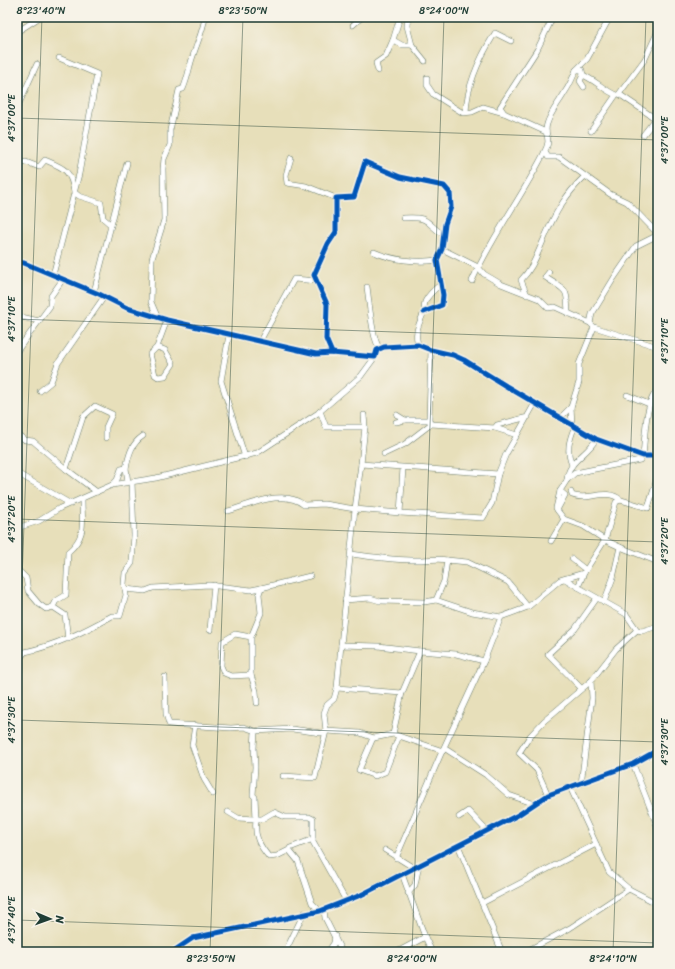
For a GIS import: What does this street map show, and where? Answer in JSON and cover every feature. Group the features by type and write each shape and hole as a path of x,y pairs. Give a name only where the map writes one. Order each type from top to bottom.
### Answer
{"street":[{"path":"17,32 40,17"},
{"path":"157,316 151,302 152,259 164,220 162,182 164,159 170,145 170,130 179,90 183,89 187,81 193,56 203,31 206,17"},
{"path":"352,25 362,17"},
{"path":"378,70 376,63 386,56 400,17"},
{"path":"408,17 407,26 412,45 425,61"},
{"path":"504,113 500,107 503,100 537,50 553,17"},
{"path":"472,281 545,152 549,143 546,125 555,106 566,91 576,70 587,59 610,17"},
{"path":"591,132 645,59 658,31"},
{"path":"466,112 467,99 478,62 495,33 511,41"},
{"path":"393,40 402,45 412,45"},
{"path":"53,275 74,192 97,74 59,58"},
{"path":"17,119 17,108 37,64"},
{"path":"576,70 582,70 583,75 599,84 603,89 618,95 657,118 643,135"},
{"path":"583,75 580,81 584,87"},
{"path":"427,78 427,85 434,95 461,111 472,112 483,108 504,113 546,132"},
{"path":"545,152 548,157 559,157 584,177 610,194 627,202 658,235 636,246 592,314 590,323"},
{"path":"291,158 286,176 287,183 306,186 336,198 354,197 365,162 400,177 444,186 450,193 451,207 445,224 442,249 436,260 443,294 442,305"},
{"path":"17,164 26,162 39,166 45,160 64,168 73,181 74,192 79,196 102,202 103,218 111,225"},
{"path":"94,292 127,163"},
{"path":"527,295 521,280 527,274 535,261 544,239 570,190 584,177"},
{"path":"332,353 326,339 327,304 314,275 328,244 336,232 336,198"},
{"path":"403,218 417,217 429,221 437,231 444,235"},
{"path":"442,249 478,268 484,274 527,295 539,299 548,308 555,307 590,323 594,327 658,348"},
{"path":"374,252 386,257 406,259 415,262 436,260"},
{"path":"17,262 63,279 127,308 167,320 316,354 332,353 375,357"},
{"path":"549,272 546,277 563,287 567,294 568,314"},
{"path":"17,351 50,306 51,296 63,279"},
{"path":"260,341 294,279 317,281"},
{"path":"418,345 415,338 417,328 424,312 426,299 441,284"},
{"path":"367,287 373,312 374,335 377,346 380,348"},
{"path":"40,391 51,382 58,363 104,297"},
{"path":"424,312 448,303"},
{"path":"17,316 39,321"},
{"path":"157,346 158,349 165,350 173,364 164,376 158,377 155,375 150,354 157,346 167,320"},
{"path":"560,418 570,407 579,382 579,364 594,327"},
{"path":"229,335 221,381 245,457"},
{"path":"17,528 39,521 60,508 82,500 112,485 245,457 257,453 320,411 361,376 375,357 377,350 380,348 418,345 464,360 596,439 642,456 658,456"},
{"path":"384,454 405,444 423,432 430,422 431,350"},
{"path":"567,480 575,474 640,460 642,456 649,404 653,394 658,390"},
{"path":"627,394 649,404"},
{"path":"228,511 282,497 300,501 304,505 324,504 355,509 400,513 483,518 492,503 498,474 506,454 535,403"},
{"path":"66,469 84,417 95,406 112,414 106,427 106,438"},
{"path":"570,407 574,425 568,455 572,465"},
{"path":"320,411 326,427 365,428"},
{"path":"283,776 315,778 326,731 324,712 334,698 337,688 345,600 365,428 364,415"},
{"path":"397,415 405,420"},
{"path":"495,428 497,425 528,417"},
{"path":"396,422 405,420 495,428 517,435"},
{"path":"17,434 25,440 33,441 66,469 97,492"},
{"path":"17,673 21,669 20,658 25,652 45,648 68,639 112,616 120,616 126,595 124,584 125,573 132,563 134,534 130,482 126,468 129,454 134,442 143,436"},
{"path":"596,439 594,444 572,465 567,480 560,491 566,495 557,510 564,519 578,524 620,547 658,562"},
{"path":"361,464 498,474"},
{"path":"112,485 117,480 121,469 126,468"},
{"path":"400,513 403,468"},
{"path":"17,473 71,504"},
{"path":"571,492 572,495 580,498 602,494 612,495 621,500 648,508 657,485 658,476"},
{"path":"17,569 26,578 28,591 39,604 46,609 53,607 56,601 66,595 68,552 78,544 82,532 82,500"},
{"path":"578,587 585,572 605,540 616,502 621,500"},
{"path":"551,540 564,519"},
{"path":"604,602 613,578 620,547"},
{"path":"351,554 382,558 423,560 438,558 468,562 508,582 528,607"},
{"path":"572,559 585,572"},
{"path":"436,600 444,581 447,560"},
{"path":"345,600 370,598 380,601 424,602 436,600 472,612 500,617 528,607 553,584 585,572"},
{"path":"658,575 658,590"},
{"path":"125,589 145,591 153,588 214,585 251,590 310,576"},
{"path":"565,579 626,614 638,630"},
{"path":"210,630 214,585"},
{"path":"258,704 251,674 252,637 261,614 259,601 261,588"},
{"path":"581,688 548,654 575,629 597,598"},
{"path":"53,607 65,615 68,639"},
{"path":"396,857 484,661 500,617"},
{"path":"548,795 537,770 520,753 530,736 544,721 591,681 616,650 638,630 642,631 658,626"},
{"path":"251,674 231,676 224,673 221,666 222,642 235,634 252,637"},
{"path":"341,645 378,646 456,654 484,661"},
{"path":"393,734 402,693 420,651"},
{"path":"165,677 166,714 169,724 244,728 255,730 360,733 373,738 393,734 444,749 486,775 509,795 535,804"},
{"path":"581,784 592,698 591,681"},
{"path":"337,688 402,693"},
{"path":"195,725 192,745 204,779 213,794"},
{"path":"255,730 253,795 255,797 255,832 259,846 269,857 277,856 290,848 313,839"},
{"path":"373,738 359,770 375,776 385,772 399,736"},
{"path":"172,952 194,938 304,913 322,911 417,867 458,846 518,815 548,795 633,764 658,750"},
{"path":"633,764 658,828"},
{"path":"570,787 609,872 629,889 658,904"},
{"path":"460,817 468,810 487,831"},
{"path":"228,812 238,818 262,819 274,812 285,816 313,818 313,842 345,899 344,901"},
{"path":"482,903 596,844"},
{"path":"458,846 502,952"},
{"path":"289,850 298,861 312,903 322,911 342,952"},
{"path":"385,850 417,867"},
{"path":"408,893 415,886 417,867"},
{"path":"402,874 408,893 432,952"},
{"path":"525,952 570,928 629,889"},
{"path":"285,952 304,913"},
{"path":"328,952 334,943 335,935"},
{"path":"397,952 425,937"}],"cycle path":[{"path":"332,353 326,339 327,304 314,275 328,244 336,232 336,198 354,197 365,162 400,177 444,186 450,193 451,207 445,224 442,249 437,260 443,295 442,305 424,312"},
{"path":"17,262 24,263 99,294 127,308 167,320 316,354 332,353 375,357 377,350 384,347 418,345 431,350 453,355 464,360 596,439 643,456 658,456"},
{"path":"172,952 193,938 320,911 361,895 518,815 548,795 633,764 658,750"}]}
